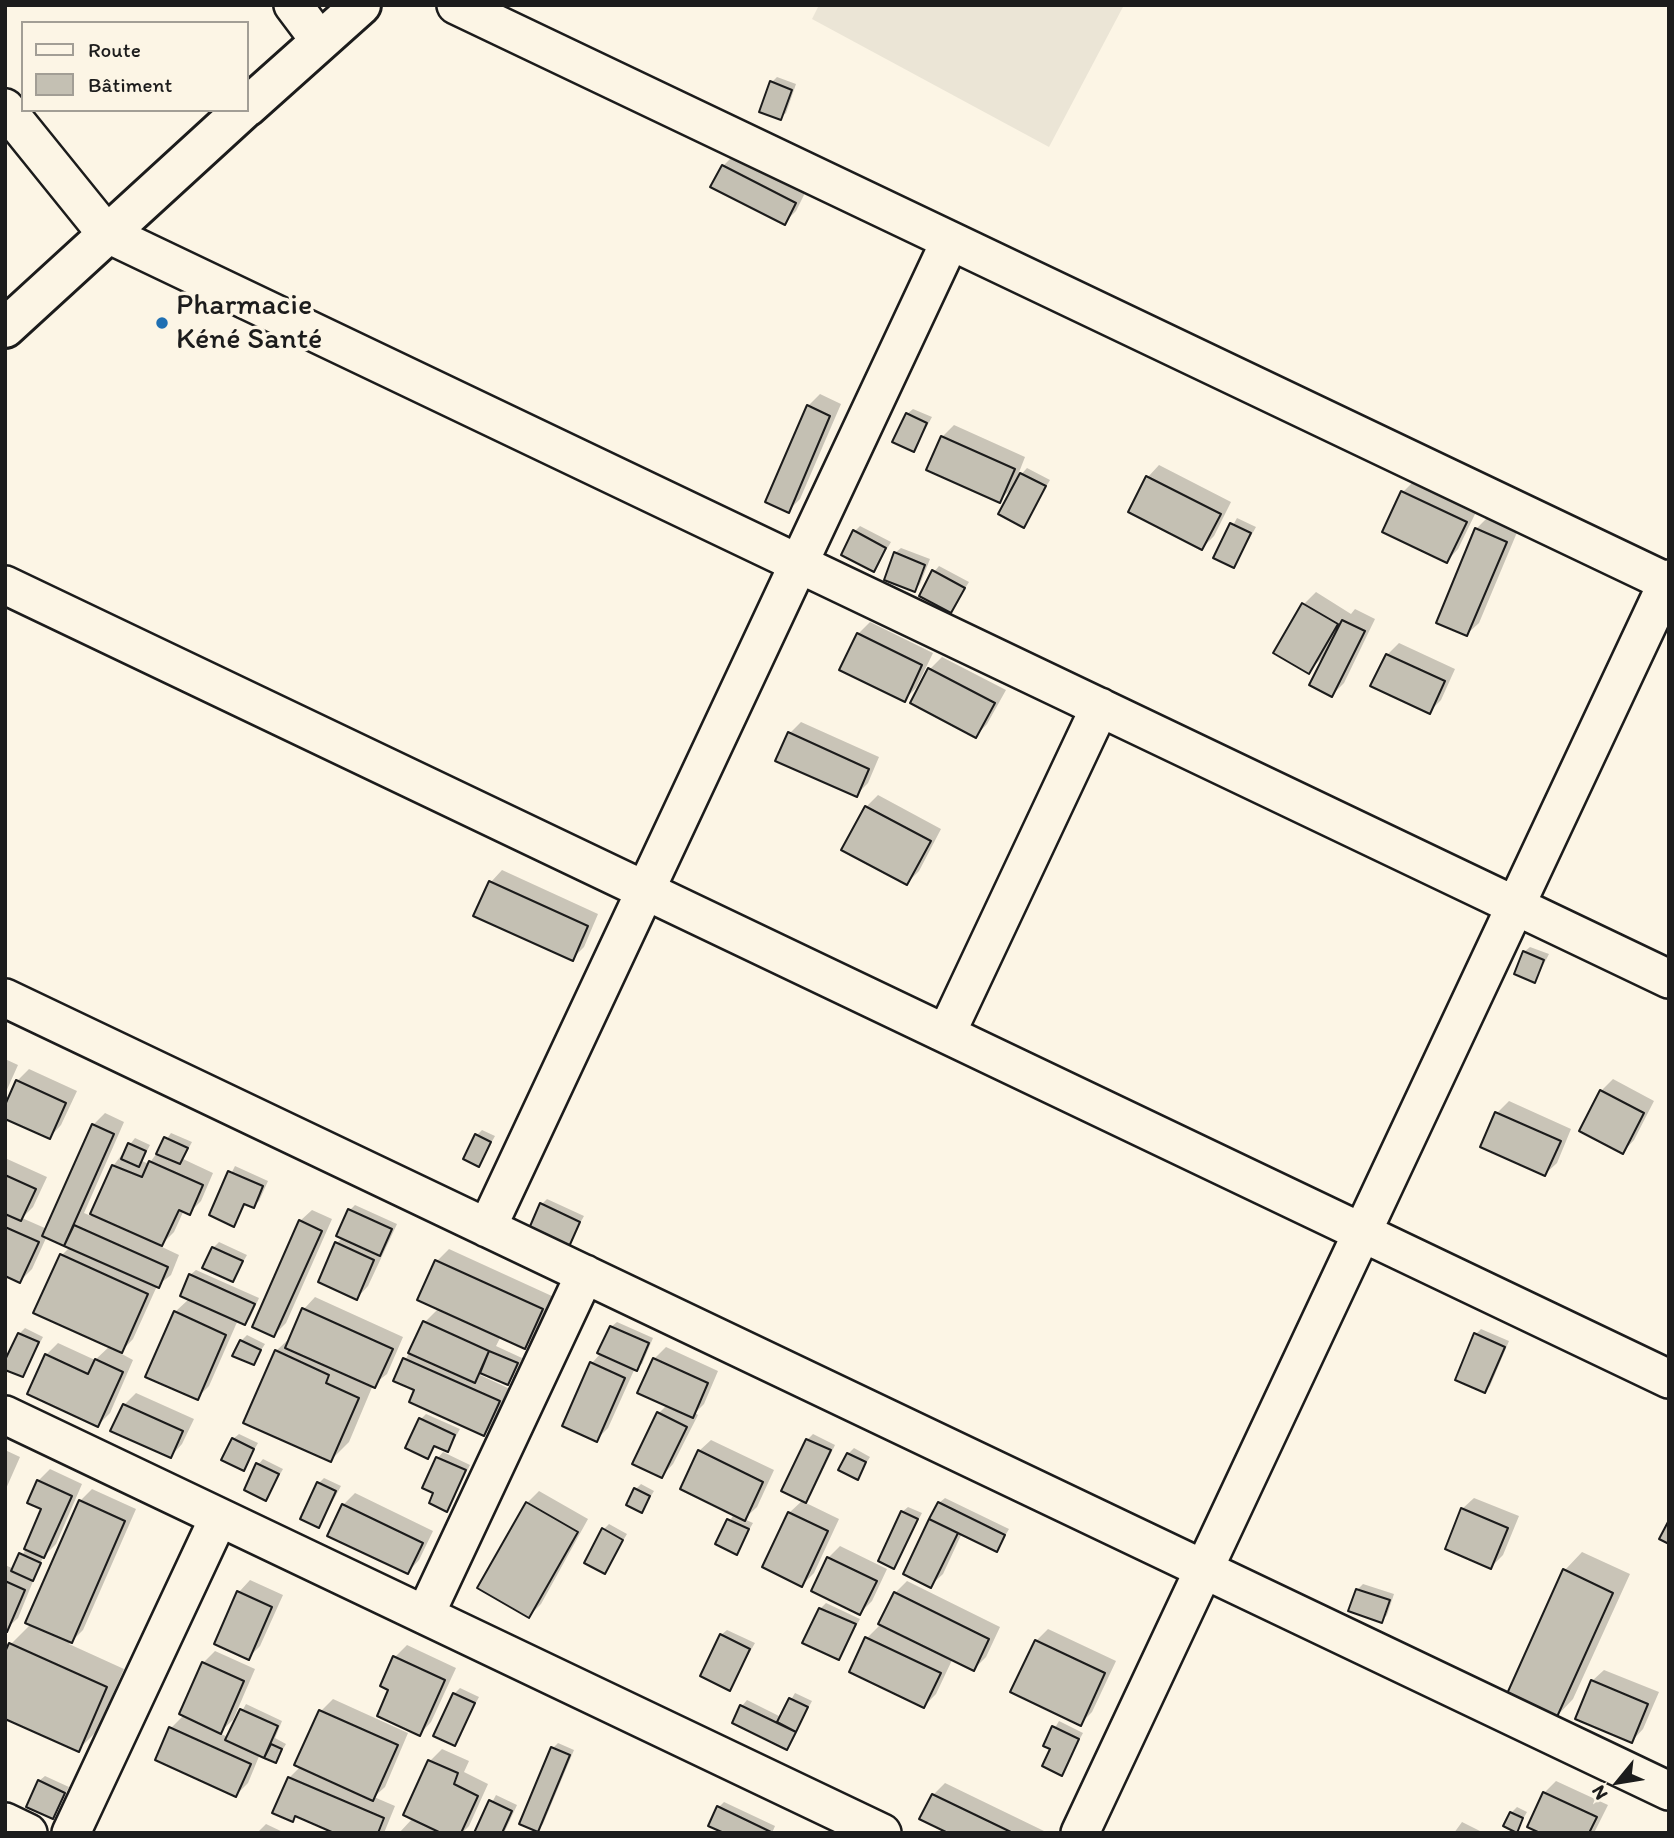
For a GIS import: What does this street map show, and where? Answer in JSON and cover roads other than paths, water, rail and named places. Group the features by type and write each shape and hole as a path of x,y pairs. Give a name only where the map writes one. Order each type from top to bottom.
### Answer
{"highway":[{"path":"248,106 361,5"},
{"path":"5,328 241,112"}],"street":[{"path":"293,5 320,41"},
{"path":"456,5 1668,581 1080,1833"},
{"path":"5,108 106,233 1669,979"},
{"path":"487,1228 950,242"},
{"path":"5,585 1669,1379"},
{"path":"946,1034 1100,707"},
{"path":"5,998 1669,1791"},
{"path":"425,1615 585,1274"},
{"path":"5,1415 882,1833"},
{"path":"71,1833 219,1517"},
{"path":"5,1822 28,1833"}],"place":[{"name":"Pharmacie Kéné Santé","path":"162,323"}]}
